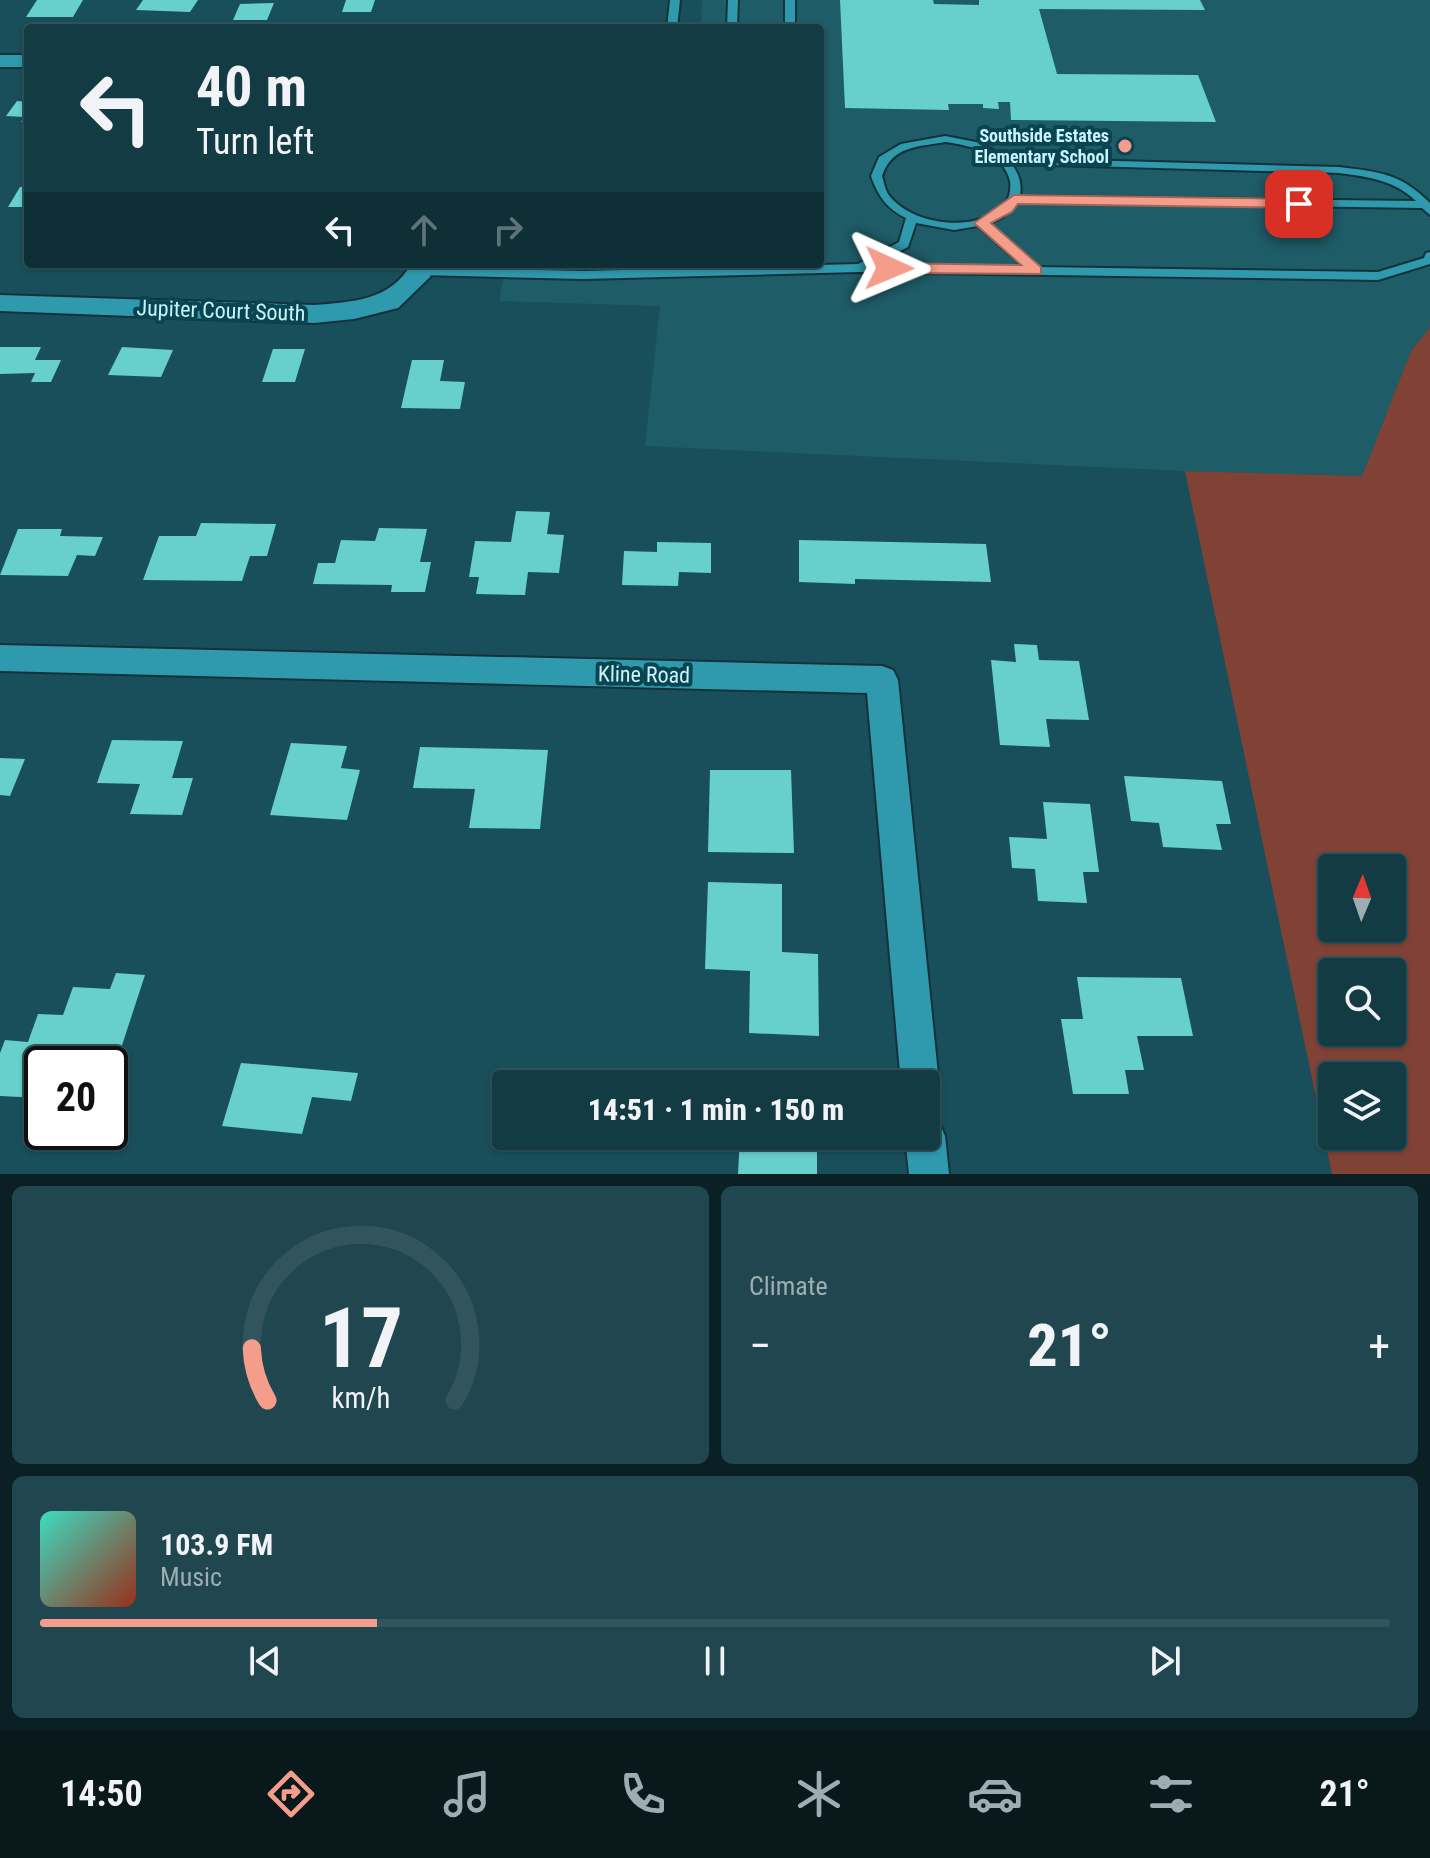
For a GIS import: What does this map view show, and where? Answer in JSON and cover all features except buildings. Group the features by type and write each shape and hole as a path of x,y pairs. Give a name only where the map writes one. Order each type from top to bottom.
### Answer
{"street":[{"path":"0,61 24,61"},
{"name":"Jupiter Court South","path":"0,303 314,314 389,302 422,268"},
{"name":"Kline Road","path":"0,658 882,680 919,1070"},
{"path":"926,1150 929,1174"}],"lane":[{"path":"672,24 675,0"},
{"path":"732,24 733,0"},
{"path":"790,0 790,24"},
{"path":"945,139 988,150 1004,161 1014,173 1017,186 1014,199 1007,209 981,223 959,226 934,224 912,218 893,207 880,194 875,180 877,166 887,154 903,145 945,139"},
{"path":"1004,161 1339,170 1386,176 1418,193 1428,208"},
{"path":"1014,199 1428,208"},
{"path":"859,268 904,244 912,218"},
{"path":"981,223 1036,271"},
{"path":"824,267 1378,276 1429,260 1430,256"},
{"path":"422,268 583,275 692,268"}],"shaded area":[{"name":"Southside Estates Elementary School","path":"702,0 1430,0 1430,327 1411,351 1362,476 1185,471 645,446 660,306 499,301 505,268 824,268 824,24 701,24"},
{"path":"1430,327 1430,1174 1332,1174 1327,1150 1406,1150 1406,1062 1318,1062 1318,1107 1185,471 1362,476 1411,351"}],"place":[{"name":"Southside Estates Elementary School","path":"1125,146"}],"route":[{"path":"889,268 1036,271 981,223 996,217 1014,199 1299,204"}]}
